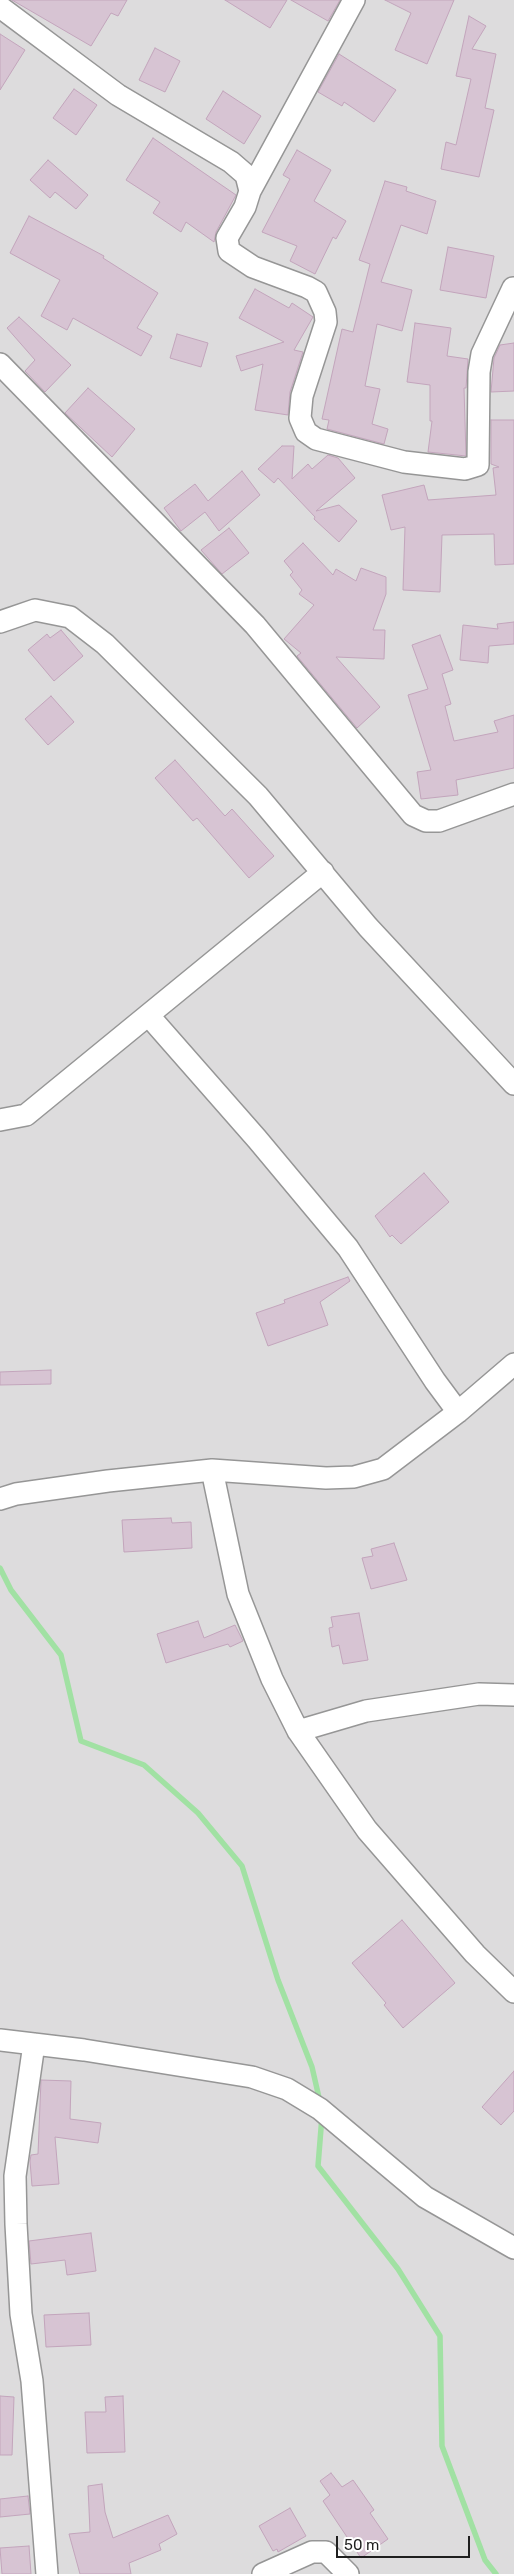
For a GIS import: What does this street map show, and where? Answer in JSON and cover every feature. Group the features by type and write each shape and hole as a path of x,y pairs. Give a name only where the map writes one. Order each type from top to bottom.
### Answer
{"street":[{"path":"354,0 250,191 245,207 226,238 229,251 253,267 316,292 326,312 326,322 302,396 300,418 306,432 316,439 404,462 464,469 478,465 479,372 482,354 513,288"},
{"path":"0,7 118,95 231,162 246,175 250,191"},
{"path":"0,364 255,625 413,815 426,821 439,821 514,794"},
{"path":"0,622 35,610 70,618 105,644 258,796 368,927 514,1084"},
{"path":"0,1120 26,1115 323,872"},
{"path":"149,1016 257,1139 348,1248 434,1381 458,1412"},
{"path":"0,1499 16,1494 108,1481 212,1470 326,1478 354,1477 383,1468 458,1412 514,1364"},
{"path":"212,1470 238,1594 272,1679 298,1731 367,1830 475,1954 514,1992"},
{"path":"298,1731 366,1711 479,1694 514,1694"},
{"path":"0,2040 252,2076 287,2089 320,2108 425,2196 514,2248"},
{"path":"34,2044 15,2176 15,2215 22,2314 32,2381 47,2574"},
{"path":"263,2574 312,2552 326,2552 348,2574"}],"shaded area":[{"path":"0,0 514,0 514,2574 0,2574"}],"building":[{"path":"12,0 127,0 118,16 111,13 91,46"},
{"path":"225,0 287,0 270,28"},
{"path":"291,0 340,0 328,21"},
{"path":"385,0 454,0 427,64 395,50 411,13"},
{"path":"469,16 486,26 472,49 496,54 485,108 494,110 479,177 441,169 446,142 456,145 471,79 456,76"},
{"path":"0,34 25,50 0,90"},
{"path":"155,48 180,61 165,92 139,80"},
{"path":"339,54 396,90 374,122 344,102 342,106 318,92"},
{"path":"74,89 97,105 76,135 53,118"},
{"path":"223,91 261,116 244,144 206,119"},
{"path":"153,138 236,195 216,232 214,242 186,222 181,232 153,213 160,202 126,180"},
{"path":"297,150 331,170 314,201 346,221 336,239 333,237 315,274 290,261 297,246 262,232 290,179 283,175"},
{"path":"48,160 88,195 76,209 55,192 50,198 30,180"},
{"path":"385,181 407,187 406,191 436,201 427,234 401,225 381,282 412,290 402,331 377,324 365,386 380,389 372,424 388,429 384,444 327,429 329,420 322,419 342,329 353,332 370,264 359,260"},
{"path":"29,216 104,256 103,258 158,293 137,328 152,336 141,356 73,318 67,330 41,316 60,280 10,253"},
{"path":"448,247 494,256 486,298 440,290"},
{"path":"255,289 289,308 292,303 313,317 294,350 303,352 290,392 288,415 255,410 263,364 241,371 236,356 284,342 239,318"},
{"path":"19,317 71,365 45,392 25,371 35,360 7,328"},
{"path":"415,323 451,328 447,356 468,359 466,388 464,388 466,456 428,452 432,421 430,421 430,385 407,382"},
{"path":"177,334 208,343 201,367 170,358"},
{"path":"514,343 514,391 491,392 494,358 500,345"},
{"path":"88,388 135,429 112,457 65,413"},
{"path":"491,420 514,420 514,564 495,565 494,534 442,535 440,592 403,590 405,527 391,530 382,495 424,485 428,500 496,495 493,468 499,467 491,464"},
{"path":"282,446 294,446 292,479 308,464 312,469 328,455 338,458 355,478 316,511 339,505 357,521 339,542 314,519 315,517 278,478 274,483 258,469"},
{"path":"242,471 260,495 219,531 205,512 181,531 164,508 195,484 208,501"},
{"path":"229,528 249,553 222,574 201,550"},
{"path":"303,543 333,575 336,569 356,581 361,568 386,577 386,594 373,630 385,630 384,659 336,657 380,707 357,728 297,656 301,653 284,639 314,605 299,594 302,590 290,575 293,572 284,561"},
{"path":"514,622 514,644 489,646 488,663 460,660 463,625 498,629 497,624"},
{"path":"61,630 83,656 54,681 28,650 47,634 50,638"},
{"path":"440,635 453,670 442,674 451,704 445,706 454,741 498,732 494,721 514,715 514,768 456,780 458,795 421,799 417,772 431,770 408,695 428,689 412,645"},
{"path":"51,696 74,722 48,745 25,719"},
{"path":"175,760 225,816 232,809 274,856 249,878 197,818 193,821 155,778"},
{"path":"424,1173 449,1202 401,1244 392,1235 390,1237 375,1216"},
{"path":"348,1277 350,1281 320,1302 328,1325 268,1346 256,1313 285,1303 284,1300"},
{"path":"51,1370 51,1384 0,1385 0,1372"},
{"path":"171,1518 172,1523 191,1522 192,1548 124,1552 122,1520"},
{"path":"394,1543 407,1580 371,1589 362,1558 373,1556 371,1549"},
{"path":"359,1613 368,1660 343,1664 339,1645 332,1647 329,1628 333,1627 331,1617"},
{"path":"198,1621 204,1638 235,1625 243,1641 230,1647 228,1644 166,1663 157,1634"},
{"path":"402,1920 455,1983 403,2028 384,2005 386,2003 352,1963"},
{"path":"514,2071 514,2111 501,2125 482,2107"},
{"path":"41,2080 71,2081 70,2119 101,2123 98,2143 55,2137 59,2184 32,2186 30,2161 31,2155 38,2154"},
{"path":"91,2233 96,2271 67,2275 65,2260 31,2264 29,2241"},
{"path":"89,2313 91,2345 46,2347 44,2315"},
{"path":"0,2396 14,2397 12,2455 0,2455"},
{"path":"123,2396 125,2452 87,2453 85,2412 106,2412 105,2397"},
{"path":"331,2473 342,2487 353,2480 374,2510 370,2513 388,2539 361,2558 323,2501 330,2495 320,2481"},
{"path":"102,2484 105,2512 113,2538 168,2515 177,2534 159,2544 161,2550 129,2563 131,2574 80,2574 69,2534 90,2532 88,2486"},
{"path":"28,2496 30,2514 0,2517 0,2499"},
{"path":"290,2508 306,2536 278,2552 277,2549 273,2551 259,2526"},
{"path":"29,2546 31,2574 2,2574 0,2548"}],"waterway":[{"path":"0,1568 11,1590 61,1655 81,1741 144,1765 198,1813 242,1866 278,1980 312,2067 320,2102"},
{"path":"322,2116 318,2166 398,2269 440,2336 442,2446 485,2560 496,2574"}]}
